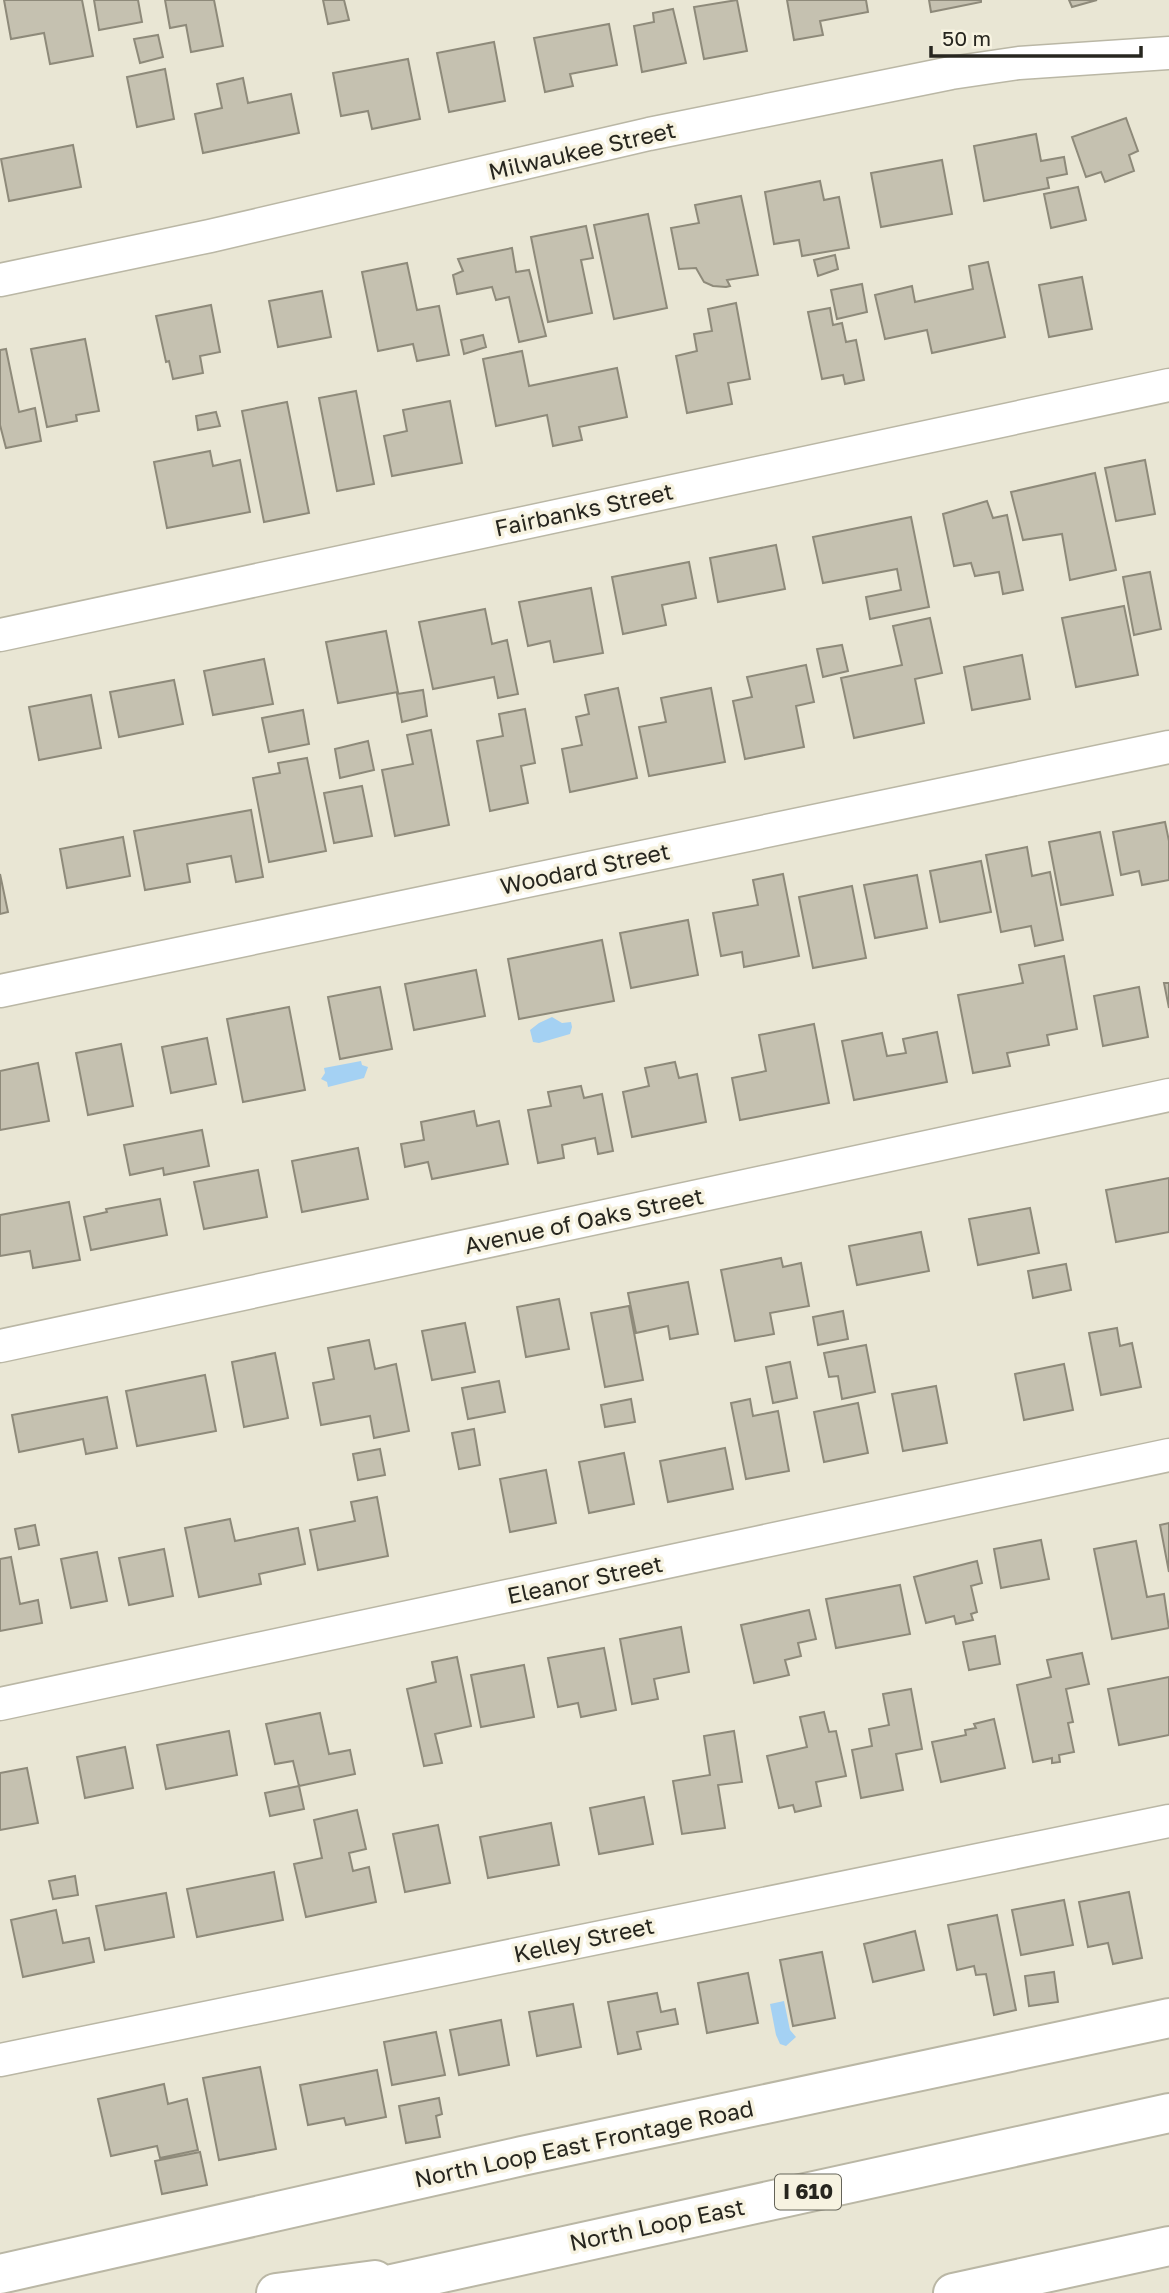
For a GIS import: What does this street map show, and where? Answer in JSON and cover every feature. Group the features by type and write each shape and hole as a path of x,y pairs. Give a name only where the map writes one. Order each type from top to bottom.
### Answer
{"main road":[{"name":"North Loop East Frontage Road","path":"0,2274 522,2156 1169,2018"},
{"name":"North Loop East","path":"351,2293 1169,2113"},
{"path":"953,2293 1169,2246"},
{"path":"276,2293 446,2271"}],"street":[{"name":"Milwaukee Street","path":"0,280 210,236 649,134 951,73 1018,63 1169,53"},
{"name":"Fairbanks Street","path":"0,635 1169,385"},
{"name":"Woodard Street","path":"0,991 1169,747"},
{"name":"Avenue of Oaks Street","path":"0,1346 1169,1095"},
{"name":"Eleanor Street","path":"0,1704 1169,1455"},
{"name":"Kelley Street","path":"0,2060 1169,1821"}],"water":[{"path":"552,1017 562,1023 571,1022 570,1034 539,1043 533,1042 530,1030"},
{"path":"361,1061 362,1065 368,1067 364,1078 328,1087 327,1082 321,1079 325,1073 324,1068"},
{"path":"784,2001 790,2030 796,2037 786,2046 780,2044 776,2035 770,2004"}],"building":[{"path":"4,0 82,0 93,56 50,64 44,33 11,39"},
{"path":"94,0 138,0 142,22 99,30"},
{"path":"165,0 214,0 223,46 191,52 186,25 170,28"},
{"path":"323,0 344,0 349,20 328,24"},
{"path":"737,0 747,51 704,59 694,7"},
{"path":"787,0 866,0 868,12 820,21 823,35 794,40"},
{"path":"929,0 981,0 981,2 931,12"},
{"path":"1069,0 1097,0 1072,7"},
{"path":"673,9 686,63 642,72 634,26 654,22 653,13"},
{"path":"609,24 617,65 570,74 573,86 545,92 534,38"},
{"path":"158,35 163,57 140,63 134,39"},
{"path":"494,42 505,101 449,112 437,53"},
{"path":"408,59 420,119 372,129 368,111 341,116 333,73"},
{"path":"165,69 174,119 137,127 127,77"},
{"path":"243,78 248,103 291,94 299,133 203,153 195,114 222,108 217,84"},
{"path":"1126,118 1138,151 1129,155 1134,171 1105,182 1101,172 1086,177 1072,137"},
{"path":"1036,134 1041,161 1064,157 1067,174 1047,178 1049,188 984,201 974,146"},
{"path":"73,145 81,187 9,201 1,159"},
{"path":"942,160 952,214 881,227 871,173"},
{"path":"820,181 824,200 839,197 849,248 802,256 799,240 774,244 765,192"},
{"path":"1078,187 1086,220 1051,228 1044,194"},
{"path":"741,196 758,275 727,280 730,286 726,287 704,282 696,268 679,269 671,228 699,223 695,205"},
{"path":"648,214 667,308 614,319 594,225"},
{"path":"586,226 593,258 581,260 592,313 548,322 531,237"},
{"path":"512,248 516,272 529,270 546,336 519,342 509,297 496,300 492,287 457,294 453,275 463,271 458,259"},
{"path":"835,255 838,269 818,276 814,260"},
{"path":"988,262 1005,337 932,353 927,330 885,339 875,295 912,286 915,302 973,289 969,266"},
{"path":"407,263 417,310 439,306 449,355 417,361 413,344 378,351 362,272"},
{"path":"1082,277 1092,329 1049,337 1039,285"},
{"path":"862,284 867,312 837,319 831,290"},
{"path":"322,291 331,337 278,347 269,301"},
{"path":"736,303 750,379 728,383 732,404 687,413 676,356 697,351 694,334 712,331 708,309"},
{"path":"211,305 220,352 200,356 203,373 173,379 169,361 166,362 156,316"},
{"path":"830,308 833,325 842,323 846,342 856,340 864,380 845,384 843,375 822,379 808,312"},
{"path":"483,335 486,347 464,354 461,340"},
{"path":"85,339 99,411 76,415 77,421 47,427 31,349"},
{"path":"6,349 19,412 35,408 41,441 6,448 0,425 0,350"},
{"path":"522,351 529,386 617,368 627,417 579,427 582,440 553,446 547,415 496,426 483,359"},
{"path":"356,391 374,484 337,491 319,398"},
{"path":"450,401 462,463 392,476 384,436 407,431 403,410"},
{"path":"287,402 309,513 264,522 242,411"},
{"path":"216,412 220,426 198,430 196,416"},
{"path":"210,451 213,466 240,460 250,512 167,528 154,462"},
{"path":"1145,460 1155,514 1116,521 1105,468"},
{"path":"1095,473 1116,570 1070,580 1062,534 1023,540 1011,492"},
{"path":"987,501 993,518 1007,515 1023,590 1003,594 999,572 975,576 971,563 954,566 943,514"},
{"path":"911,517 929,607 870,619 866,597 901,590 897,569 823,583 813,537"},
{"path":"776,545 785,589 718,602 710,558"},
{"path":"689,562 696,598 662,605 666,625 623,634 612,577"},
{"path":"1150,572 1161,629 1134,635 1123,577"},
{"path":"591,588 603,653 554,662 550,641 528,646 519,602"},
{"path":"1124,606 1138,675 1076,687 1062,618"},
{"path":"485,609 492,644 507,640 518,694 498,698 494,677 433,689 419,622"},
{"path":"930,618 942,673 915,679 924,723 854,738 841,678 902,665 893,626"},
{"path":"386,631 398,692 338,703 326,642"},
{"path":"842,645 848,671 823,677 817,649"},
{"path":"1022,655 1030,699 972,710 964,667"},
{"path":"264,659 273,704 213,715 204,671"},
{"path":"806,665 814,702 796,706 804,747 745,759 733,701 752,697 747,677"},
{"path":"174,680 183,724 119,737 110,692"},
{"path":"618,688 637,778 570,792 562,749 582,745 576,717 589,714 585,695"},
{"path":"711,688 725,762 649,776 639,727 666,722 661,698"},
{"path":"423,690 427,716 402,722 397,694"},
{"path":"91,695 101,748 39,760 29,707"},
{"path":"525,709 535,763 521,766 528,803 490,811 477,741 503,736 499,714"},
{"path":"303,710 309,744 269,752 262,718"},
{"path":"431,730 449,825 395,836 382,770 413,764 407,735"},
{"path":"368,741 374,770 340,778 335,749"},
{"path":"307,758 326,851 269,862 253,778 280,773 278,763"},
{"path":"362,786 372,836 334,843 324,793"},
{"path":"251,810 263,877 236,882 231,856 187,864 190,882 145,890 134,831"},
{"path":"1165,822 1169,841 1169,880 1142,885 1139,871 1121,875 1113,832"},
{"path":"1100,832 1113,895 1061,905 1049,842"},
{"path":"123,837 130,876 67,888 60,849"},
{"path":"1027,847 1032,876 1050,872 1063,940 1035,946 1031,926 1001,932 986,855"},
{"path":"981,861 991,912 940,922 930,871"},
{"path":"0,874 8,912 0,914"},
{"path":"783,874 799,956 744,967 742,952 721,956 713,913 758,905 753,880"},
{"path":"917,875 927,928 875,938 864,885"},
{"path":"852,886 866,958 813,968 799,897"},
{"path":"688,920 698,975 631,988 620,933"},
{"path":"602,940 614,1001 519,1019 508,959"},
{"path":"1064,956 1077,1029 1047,1035 1049,1045 1007,1053 1010,1066 973,1073 958,995 1023,983 1019,965"},
{"path":"476,970 485,1016 414,1030 405,984"},
{"path":"1164,983 1169,983 1169,1008"},
{"path":"380,987 392,1049 340,1059 328,997"},
{"path":"1139,987 1148,1037 1103,1046 1094,996"},
{"path":"289,1007 305,1090 243,1102 227,1019"},
{"path":"814,1024 829,1103 740,1120 732,1078 766,1071 759,1035"},
{"path":"937,1032 947,1082 854,1100 842,1041 882,1033 887,1056 906,1053 903,1039"},
{"path":"207,1038 216,1084 171,1093 162,1047"},
{"path":"121,1044 133,1106 88,1115 76,1053"},
{"path":"675,1062 679,1078 697,1074 706,1122 632,1137 623,1092 649,1086 645,1068"},
{"path":"38,1063 49,1121 0,1130 0,1071"},
{"path":"581,1086 584,1098 602,1094 613,1151 598,1154 595,1138 562,1145 564,1158 538,1163 528,1110 551,1106 548,1092"},
{"path":"474,1111 477,1126 499,1121 508,1164 432,1179 428,1162 405,1167 401,1144 424,1140 421,1122"},
{"path":"202,1130 209,1166 164,1175 163,1168 130,1175 124,1145"},
{"path":"358,1148 368,1199 302,1212 292,1161"},
{"path":"258,1170 267,1217 204,1229 194,1182"},
{"path":"1169,1178 1169,1232 1116,1242 1106,1190"},
{"path":"160,1199 167,1235 91,1250 84,1217 107,1212 106,1209"},
{"path":"69,1202 80,1260 33,1268 30,1251 0,1256 0,1215"},
{"path":"1030,1208 1039,1253 978,1265 969,1219"},
{"path":"921,1232 929,1271 857,1285 849,1246"},
{"path":"781,1258 783,1267 801,1263 809,1306 770,1313 774,1334 735,1341 721,1270"},
{"path":"1066,1264 1071,1290 1033,1298 1028,1271"},
{"path":"688,1282 698,1334 670,1339 668,1326 636,1333 628,1293"},
{"path":"559,1299 569,1349 526,1357 517,1307"},
{"path":"629,1306 643,1380 605,1387 591,1313"},
{"path":"843,1311 848,1339 818,1345 813,1317"},
{"path":"465,1323 475,1372 432,1380 422,1331"},
{"path":"1117,1328 1120,1346 1132,1343 1141,1387 1101,1395 1089,1333"},
{"path":"369,1340 375,1369 396,1364 409,1431 374,1438 370,1416 321,1425 313,1383 334,1379 328,1348"},
{"path":"866,1345 875,1392 842,1399 838,1376 829,1377 824,1353"},
{"path":"275,1353 288,1418 244,1427 232,1362"},
{"path":"790,1362 797,1398 773,1403 766,1367"},
{"path":"1064,1364 1073,1410 1024,1420 1015,1374"},
{"path":"205,1375 216,1431 137,1446 126,1391"},
{"path":"499,1381 505,1412 468,1419 462,1388"},
{"path":"936,1386 947,1443 903,1451 892,1394"},
{"path":"107,1397 117,1448 86,1454 83,1439 19,1452 12,1415"},
{"path":"631,1399 635,1422 605,1427 601,1405"},
{"path":"750,1399 753,1416 778,1411 789,1471 746,1479 731,1403"},
{"path":"858,1403 868,1453 824,1462 814,1412"},
{"path":"474,1429 480,1465 459,1469 452,1433"},
{"path":"725,1448 733,1489 668,1502 660,1461"},
{"path":"380,1449 385,1475 358,1480 353,1454"},
{"path":"624,1453 634,1504 589,1513 579,1462"},
{"path":"546,1470 556,1523 510,1532 500,1479"},
{"path":"377,1497 388,1556 318,1570 310,1530 355,1521 351,1502"},
{"path":"230,1519 235,1541 298,1528 305,1564 259,1574 261,1584 199,1597 185,1528"},
{"path":"1169,1523 1169,1572 1160,1525"},
{"path":"35,1525 39,1545 19,1549 15,1529"},
{"path":"1041,1540 1049,1579 1001,1588 994,1549"},
{"path":"1136,1541 1147,1597 1164,1594 1169,1628 1112,1639 1094,1549"},
{"path":"164,1549 173,1596 129,1605 119,1558"},
{"path":"97,1552 107,1601 71,1608 61,1559"},
{"path":"11,1557 20,1604 38,1600 42,1623 0,1631 0,1559"},
{"path":"977,1561 982,1583 971,1586 977,1612 971,1614 973,1620 956,1624 954,1616 926,1623 914,1577"},
{"path":"900,1585 910,1634 836,1648 826,1599"},
{"path":"809,1610 816,1639 798,1643 801,1656 785,1660 789,1675 754,1683 741,1625"},
{"path":"681,1627 689,1672 654,1679 658,1699 632,1704 620,1639"},
{"path":"995,1636 1000,1664 969,1670 963,1642"},
{"path":"604,1648 616,1710 581,1717 578,1703 558,1707 548,1658"},
{"path":"1082,1653 1089,1684 1066,1689 1073,1722 1068,1723 1074,1752 1059,1755 1060,1762 1052,1763 1052,1758 1033,1762 1017,1685 1051,1677 1047,1660"},
{"path":"457,1657 471,1726 435,1734 442,1763 424,1766 407,1689 436,1682 432,1662"},
{"path":"524,1665 534,1717 481,1727 471,1675"},
{"path":"1169,1677 1169,1735 1119,1745 1108,1689"},
{"path":"911,1689 922,1749 896,1754 903,1790 861,1798 852,1750 872,1746 869,1729 889,1725 883,1694"},
{"path":"824,1712 829,1732 836,1731 846,1776 816,1782 821,1806 795,1812 793,1805 779,1808 767,1756 807,1747 800,1717"},
{"path":"320,1713 329,1754 350,1750 355,1774 299,1786 293,1761 275,1764 266,1724"},
{"path":"994,1719 1005,1768 941,1782 932,1742 966,1735 965,1730 976,1728 974,1724"},
{"path":"229,1731 237,1775 166,1789 157,1745"},
{"path":"734,1731 742,1782 718,1785 725,1828 682,1834 673,1781 710,1775 704,1736"},
{"path":"125,1747 133,1788 85,1798 77,1757"},
{"path":"27,1768 38,1823 0,1830 0,1773"},
{"path":"299,1786 304,1809 270,1816 265,1793"},
{"path":"644,1797 653,1844 599,1854 590,1808"},
{"path":"357,1810 366,1849 349,1853 353,1871 369,1867 376,1902 306,1917 294,1864 322,1858 314,1820"},
{"path":"551,1823 559,1865 488,1878 480,1837"},
{"path":"438,1825 450,1883 405,1892 393,1834"},
{"path":"274,1872 283,1920 197,1937 187,1889"},
{"path":"75,1876 78,1895 53,1899 49,1881"},
{"path":"1129,1892 1142,1958 1113,1964 1108,1943 1088,1947 1079,1902"},
{"path":"166,1893 174,1937 105,1950 96,1906"},
{"path":"1064,1900 1073,1945 1021,1955 1012,1910"},
{"path":"56,1910 63,1943 89,1938 94,1962 23,1977 11,1920"},
{"path":"997,1915 1016,2010 994,2015 986,1974 976,1975 974,1966 957,1970 948,1925"},
{"path":"915,1931 924,1970 873,1982 864,1944"},
{"path":"822,1952 835,2018 793,2026 780,1960"},
{"path":"1054,1972 1058,2002 1029,2006 1025,1976"},
{"path":"748,1973 758,2023 707,2033 698,1983"},
{"path":"657,1993 661,2012 675,2009 678,2024 637,2032 641,2049 618,2054 608,2002"},
{"path":"573,2004 581,2047 537,2056 529,2012"},
{"path":"501,2020 509,2065 459,2075 450,2030"},
{"path":"436,2032 445,2075 392,2085 384,2042"},
{"path":"260,2067 276,2149 219,2160 203,2078"},
{"path":"377,2070 386,2117 346,2125 344,2118 308,2125 300,2085"},
{"path":"164,2084 168,2104 187,2099 198,2150 160,2158 157,2146 111,2156 98,2099"},
{"path":"439,2098 442,2114 436,2116 440,2137 406,2143 399,2106"},
{"path":"200,2152 207,2185 162,2194 155,2161"}]}
